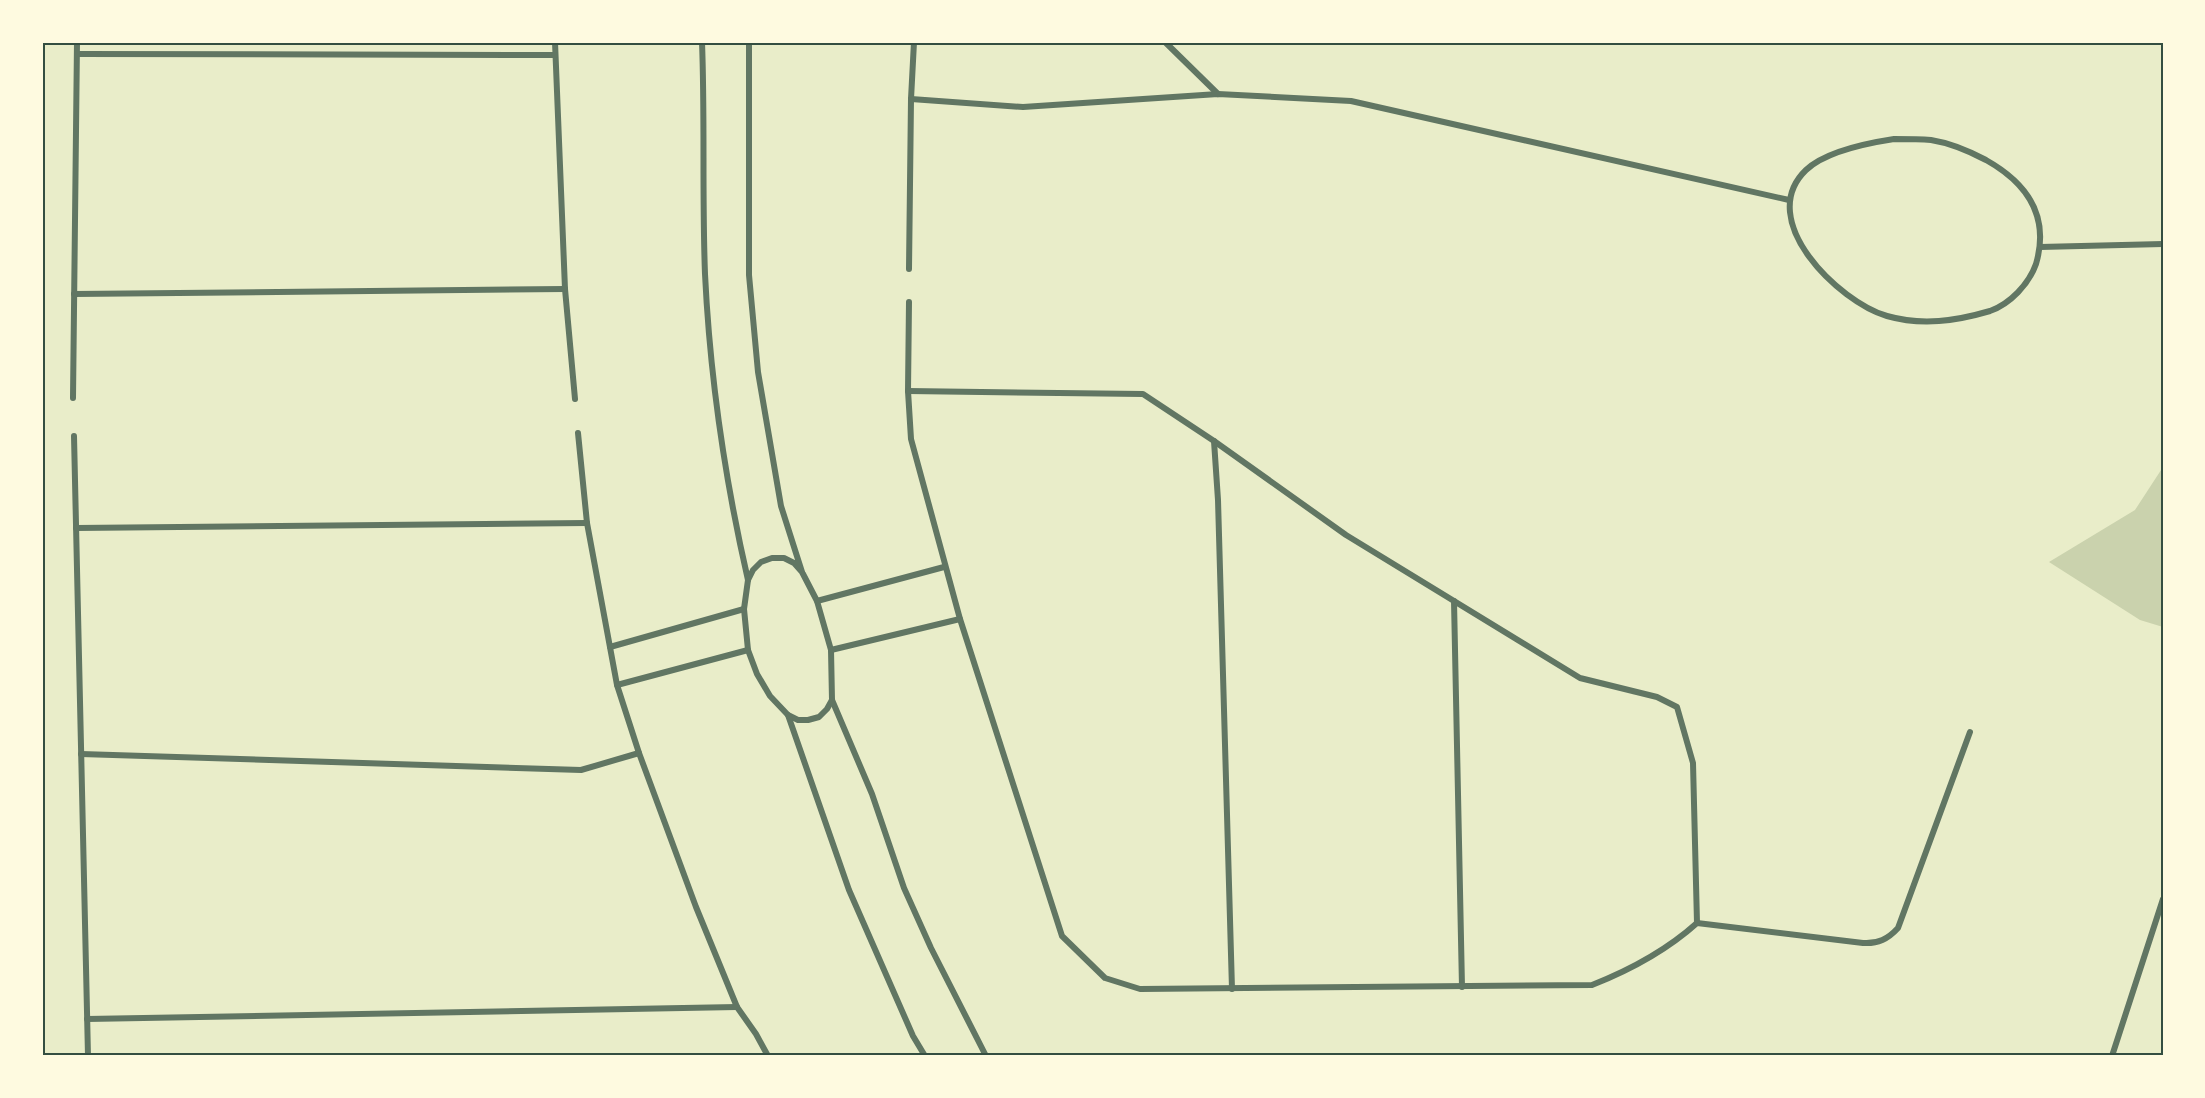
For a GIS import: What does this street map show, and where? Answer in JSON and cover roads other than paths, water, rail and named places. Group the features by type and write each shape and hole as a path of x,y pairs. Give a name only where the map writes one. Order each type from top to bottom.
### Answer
{"street":[{"path":"73,398 77,42"},
{"path":"555,42 565,289 575,399"},
{"path":"702,42 705,274 714,378 732,508 748,580"},
{"path":"749,42 748,274 757,362 781,506 802,572 817,601 831,650 831,700 872,794 904,888 931,948 986,1056"},
{"path":"909,268 914,42"},
{"path":"1165,42 1218,94"},
{"path":"76,54 555,55"},
{"path":"911,99 1023,107 1218,94 1351,101 1790,200"},
{"path":"1894,139 1932,140 1969,151 2002,169 2025,189 2038,217 2040,247 2033,272 2018,293 1998,308 1944,322 1915,321 1886,315 1859,303 1835,286 1815,264 1794,230 1790,221 1790,200 1795,183 1807,169 1857,145 1894,139"},
{"path":"2040,247 2163,244"},
{"path":"74,294 565,289"},
{"path":"909,302 908,391 912,439 944,567 1062,936 1105,978 1140,989 1592,985 1618,974 1678,939 1697,923 1863,944 1879,942 1898,928 1970,732"},
{"path":"908,391 1143,394 1214,441 1346,535 1580,678 1657,697 1677,707 1693,763 1697,923"},
{"path":"578,433 587,522 617,685 639,753 696,907 737,1007 768,1056"},
{"path":"74,436 88,1056"},
{"path":"1214,441 1218,500 1232,988"},
{"path":"76,528 587,522"},
{"path":"802,572 794,563 784,558 772,558 761,562 753,570 748,580 744,609 748,650 757,674 770,696 788,715 798,720 819,717 827,709 831,700"},
{"path":"817,601 944,567"},
{"path":"1454,602 1462,987"},
{"path":"610,647 744,609"},
{"path":"831,650 960,619"},
{"path":"617,685 748,650"},
{"path":"788,715 849,890 913,1036 925,1056"},
{"path":"81,754 581,770 639,753"},
{"path":"2112,1056 2163,899"},
{"path":"87,1019 737,1007"}]}
